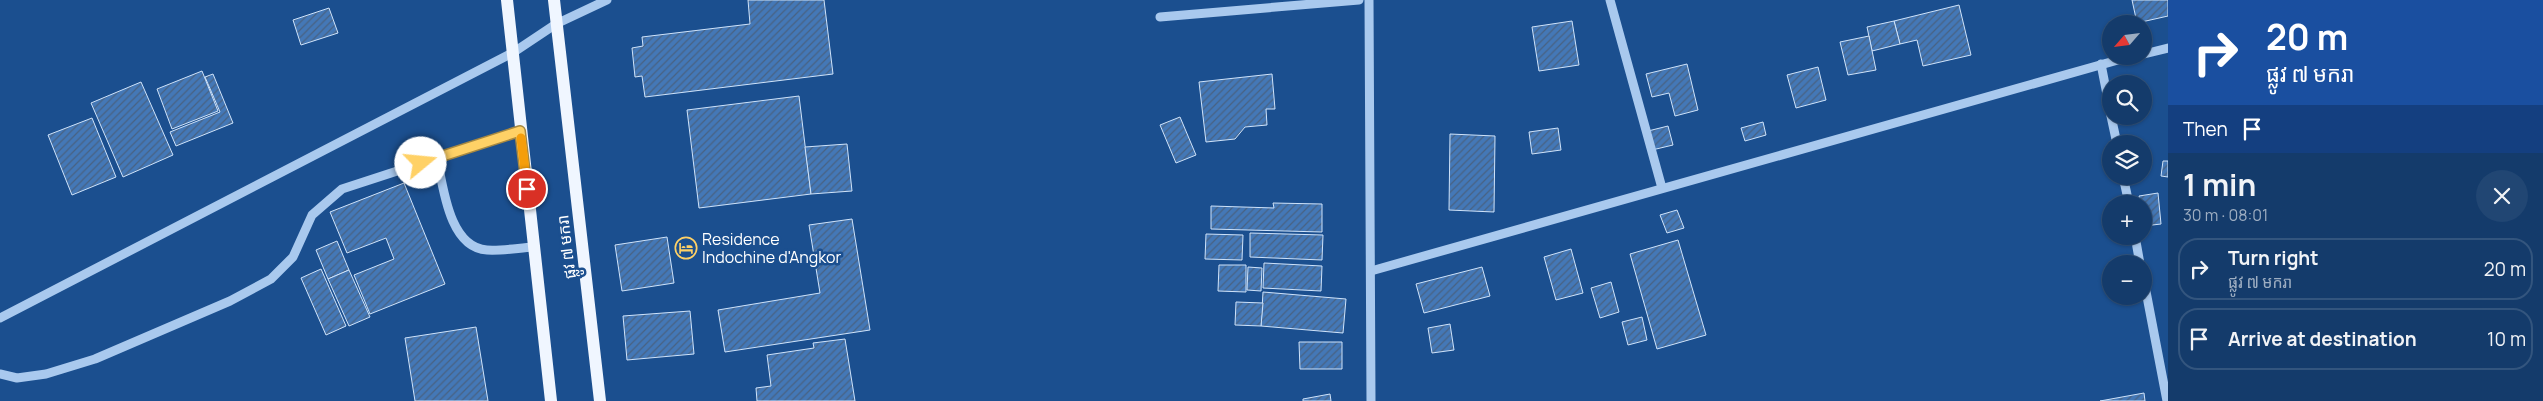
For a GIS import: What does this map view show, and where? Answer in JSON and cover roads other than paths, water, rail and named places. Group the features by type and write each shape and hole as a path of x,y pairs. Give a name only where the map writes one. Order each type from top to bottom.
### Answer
{"main road":[{"name":"ផ្លូវ ៧ មករា","path":"507,0 551,401"},
{"name":"ផ្លូវ ៧ មករា","path":"554,0 600,401"}],"street":[{"path":"0,318 514,52 556,24 607,0"},
{"path":"1160,17 1359,0"},
{"path":"1369,0 1372,271 1371,401"},
{"path":"1610,0 1662,188"},
{"path":"2152,52 2168,48"},
{"path":"1372,271 2101,64 2103,75"},
{"path":"0,374 17,378 46,374 95,359 230,301 271,279 293,257 312,214 342,189 520,131"},
{"path":"437,158 451,217 465,241 485,250 533,247"},
{"path":"2149,305 2167,401"}],"place":[{"name":"Residence Indochine d'Angkor","path":"686,248"}]}
